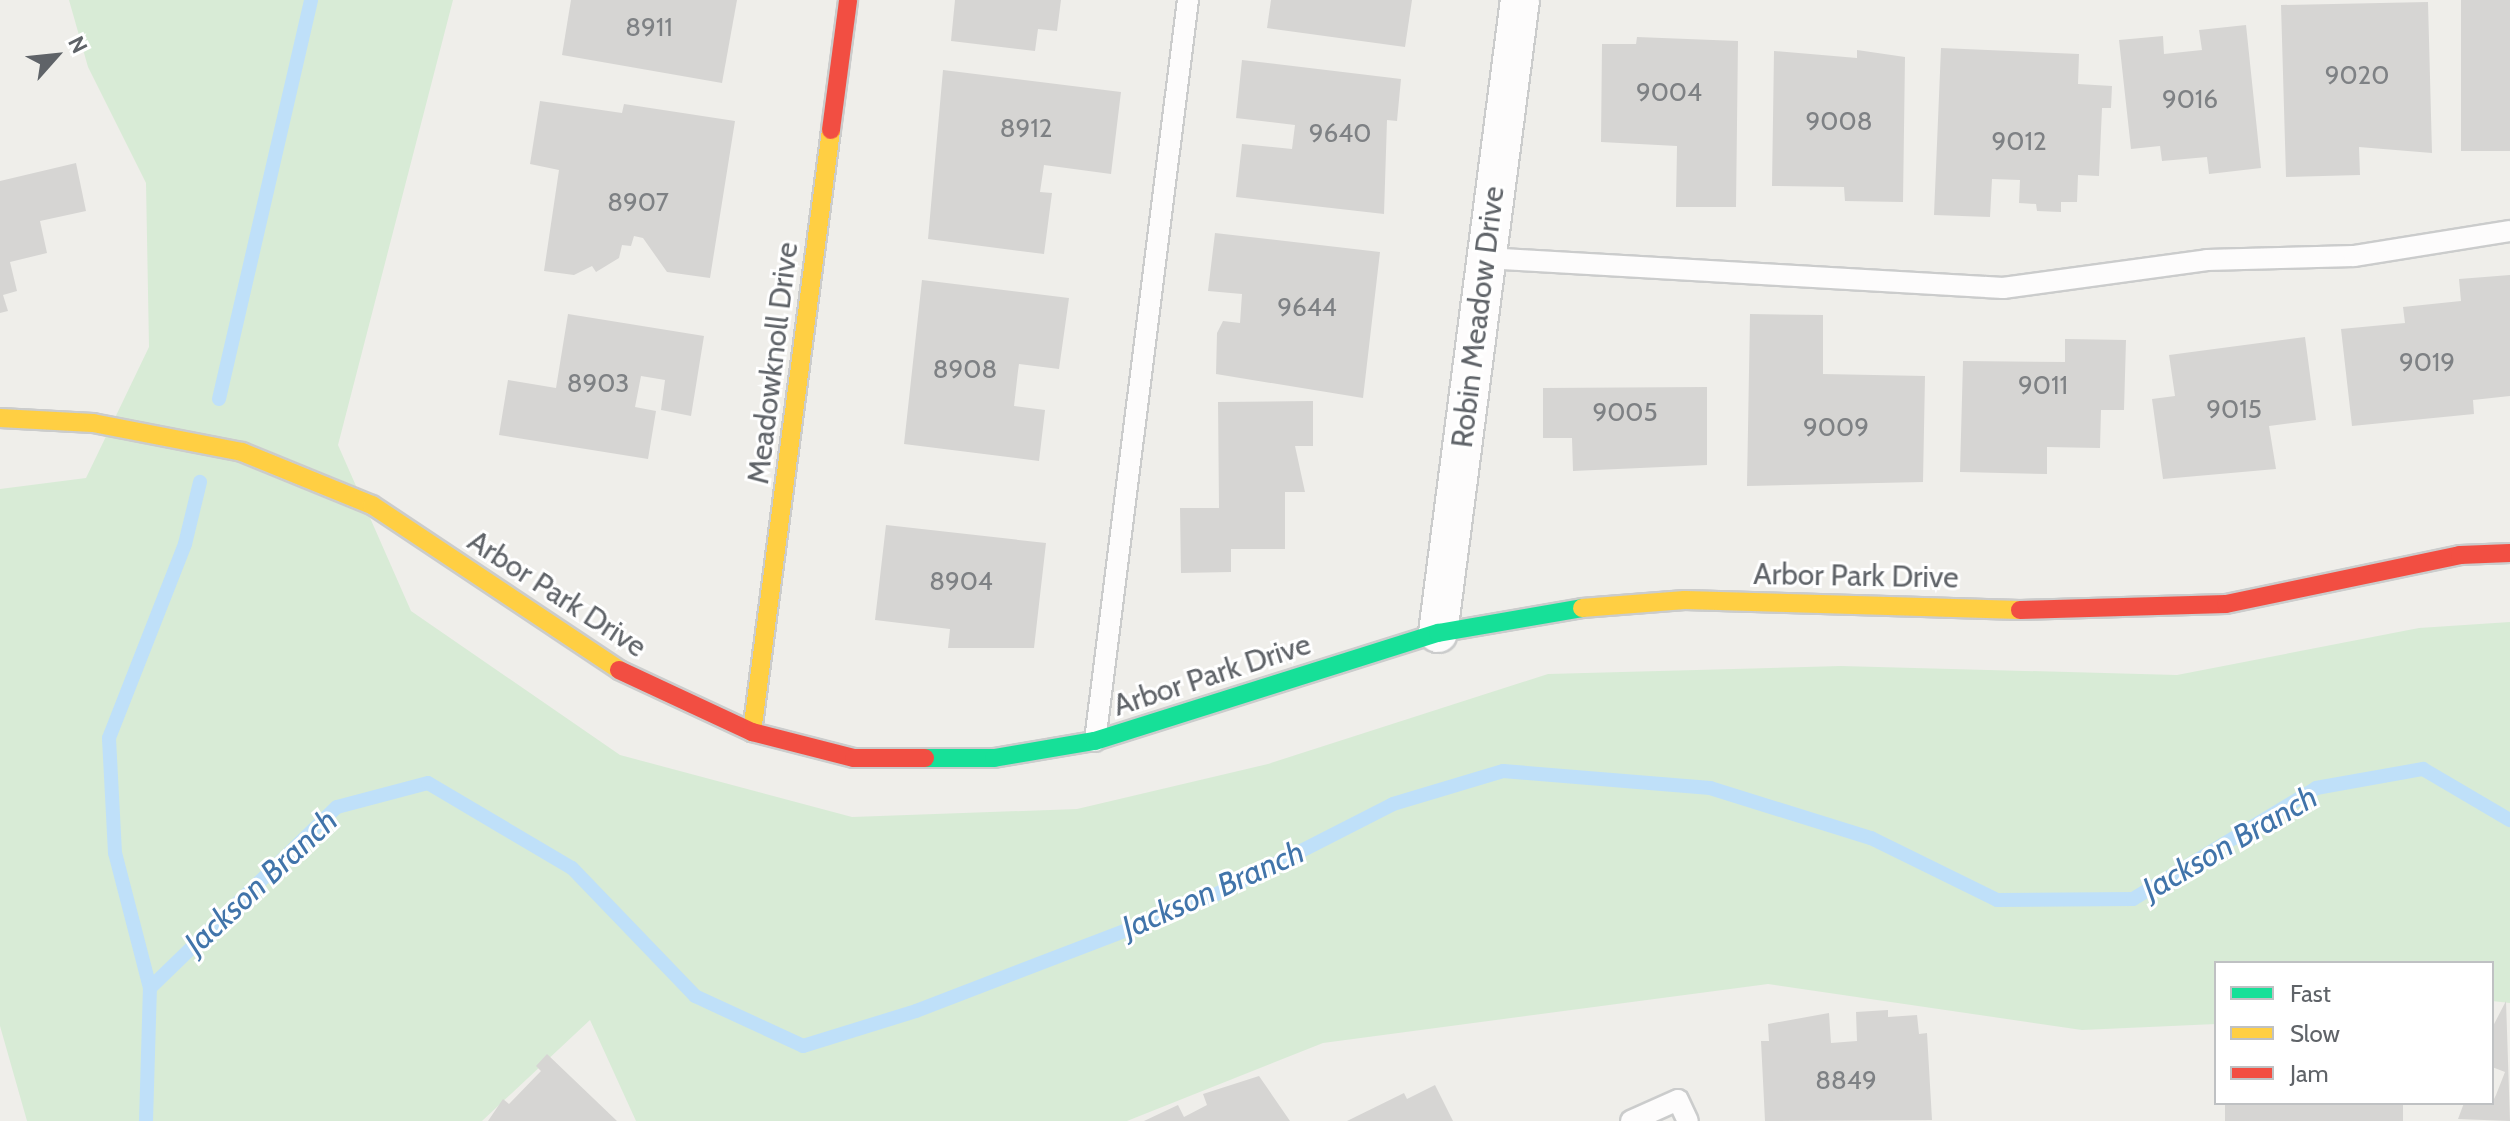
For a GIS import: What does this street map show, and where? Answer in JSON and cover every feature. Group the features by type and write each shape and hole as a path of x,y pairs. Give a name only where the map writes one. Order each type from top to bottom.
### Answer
{"street":[{"name":"Meadowknoll Drive","path":"752,732 848,0"},
{"name":"Robin Meadow Drive","path":"1438,633 1520,0"},
{"name":"Arbor Park Drive","path":"0,418 93,423 242,452 372,505 585,652 752,732 854,758 994,758 1095,741 1438,633 1559,610 1685,600 2093,612 2226,604 2460,555 2510,553"}],"lane":[{"path":"1095,741 1188,0"},
{"path":"1485,258 2003,288 2207,260 2354,256 2510,231"},
{"path":"1631,1121 1678,1100 1688,1121"}],"green space":[{"path":"69,0 453,0 338,445 411,611 620,755 852,817 1077,809 1268,764 1548,674 1841,666 2177,675 2419,628 2510,622 2510,1003 2494,1001 2494,961 2214,961 2214,1024 2082,1030 1768,984 1323,1043 1127,1121 636,1121 590,1020 482,1121 27,1121 0,1026 0,489 86,478 149,347 146,183 88,67"}],"building":[{"path":"571,0 737,0 722,83 562,55"},
{"path":"955,0 1061,0 1057,31 1038,29 1035,51 951,41"},
{"path":"1271,0 1412,0 1405,47 1267,28"},
{"path":"2461,0 2510,0 2510,151 2461,151"},
{"path":"2428,2 2432,153 2359,147 2360,175 2286,177 2281,5"},
{"path":"2246,25 2261,168 2209,174 2207,157 2162,161 2160,146 2131,149 2119,40 2163,36 2164,54 2202,50 2199,30"},
{"path":"1637,37 1738,41 1736,207 1676,207 1677,146 1601,142 1602,44 1636,44"},
{"path":"1941,48 2079,54 2078,84 2112,86 2111,108 2102,108 2099,176 2078,175 2077,202 2061,202 2061,212 2037,211 2036,204 2019,203 2020,180 1992,179 1990,217 1934,215"},
{"path":"1857,50 1905,57 1903,202 1845,201 1844,187 1772,186 1774,51 1857,58"},
{"path":"1242,60 1401,79 1397,121 1387,120 1384,214 1236,197 1242,144 1292,149 1295,125 1236,118"},
{"path":"943,70 1121,92 1111,174 1044,165 1040,192 1052,193 1044,254 928,239"},
{"path":"540,101 622,113 624,104 735,121 710,278 667,272 643,238 634,236 631,246 622,245 619,258 596,272 592,266 574,275 544,271 559,170 530,164"},
{"path":"76,163 86,211 40,221 47,253 10,262 17,291 3,295 8,311 0,313 0,181"},
{"path":"1215,233 1380,252 1363,398 1216,374 1217,333 1223,321 1240,323 1242,294 1208,291"},
{"path":"2510,275 2510,396 2473,400 2474,414 2352,426 2341,329 2405,323 2403,307 2461,301 2459,279"},
{"path":"922,280 1069,298 1059,369 1019,364 1014,406 1045,410 1039,461 904,444"},
{"path":"568,314 704,336 691,416 661,410 665,380 641,376 635,407 656,411 648,459 499,435 508,380 556,388"},
{"path":"1750,314 1823,315 1823,374 1925,376 1923,482 1747,486"},
{"path":"2305,337 2316,420 2269,426 2276,469 2163,479 2152,399 2175,396 2169,355"},
{"path":"2065,339 2126,340 2124,410 2101,410 2100,448 2047,447 2047,474 1960,472 1963,361 2065,362"},
{"path":"1707,387 1707,465 1573,471 1572,438 1543,438 1543,388"},
{"path":"1313,401 1313,446 1295,446 1305,492 1285,492 1285,549 1231,549 1231,572 1181,573 1180,508 1219,508 1218,402"},
{"path":"886,525 1046,543 1034,648 948,648 950,629 875,620"},
{"path":"2506,1001 2510,1121 2458,1119 2463,1105 2494,1105 2505,1072 2494,1068 2494,1024"},
{"path":"1888,1010 1888,1017 1917,1015 1919,1034 1927,1033 1932,1120 1765,1121 1761,1041 1769,1041 1768,1024 1829,1013 1831,1043 1857,1041 1856,1012"},
{"path":"547,1054 617,1121 488,1121 503,1099 509,1104 541,1071 536,1066"},
{"path":"1259,1076 1290,1121 1144,1121 1178,1105 1184,1117 1207,1105 1203,1094"},
{"path":"1435,1085 1453,1121 1347,1121 1404,1093 1407,1099"},
{"path":"2225,1105 2403,1105 2403,1121 2225,1121"}],"waterway":[{"path":"219,399 311,0"},
{"path":"150,988 115,853 109,738 185,544 200,482"},
{"name":"Jackson Branch","path":"146,1121 150,988 337,807 428,783 572,868 695,996 803,1046 916,1011 1203,901 1393,804 1503,771 1710,788 1871,838 1997,900 2133,899 2316,788 2423,769 2510,820"}],"traffic: fast":[{"path":"925,758 994,758 1095,741 1438,633 1582,608"}],"traffic: slow":[{"path":"752,732 831,130"},
{"path":"0,418 93,423 242,452 372,505 619,670"},
{"path":"1582,608 1685,600 2020,610"}],"traffic: jam":[{"path":"831,130 848,0"},
{"path":"2020,610 2226,604 2460,555 2510,553"},
{"path":"619,670 752,732 854,758 925,758"}]}
